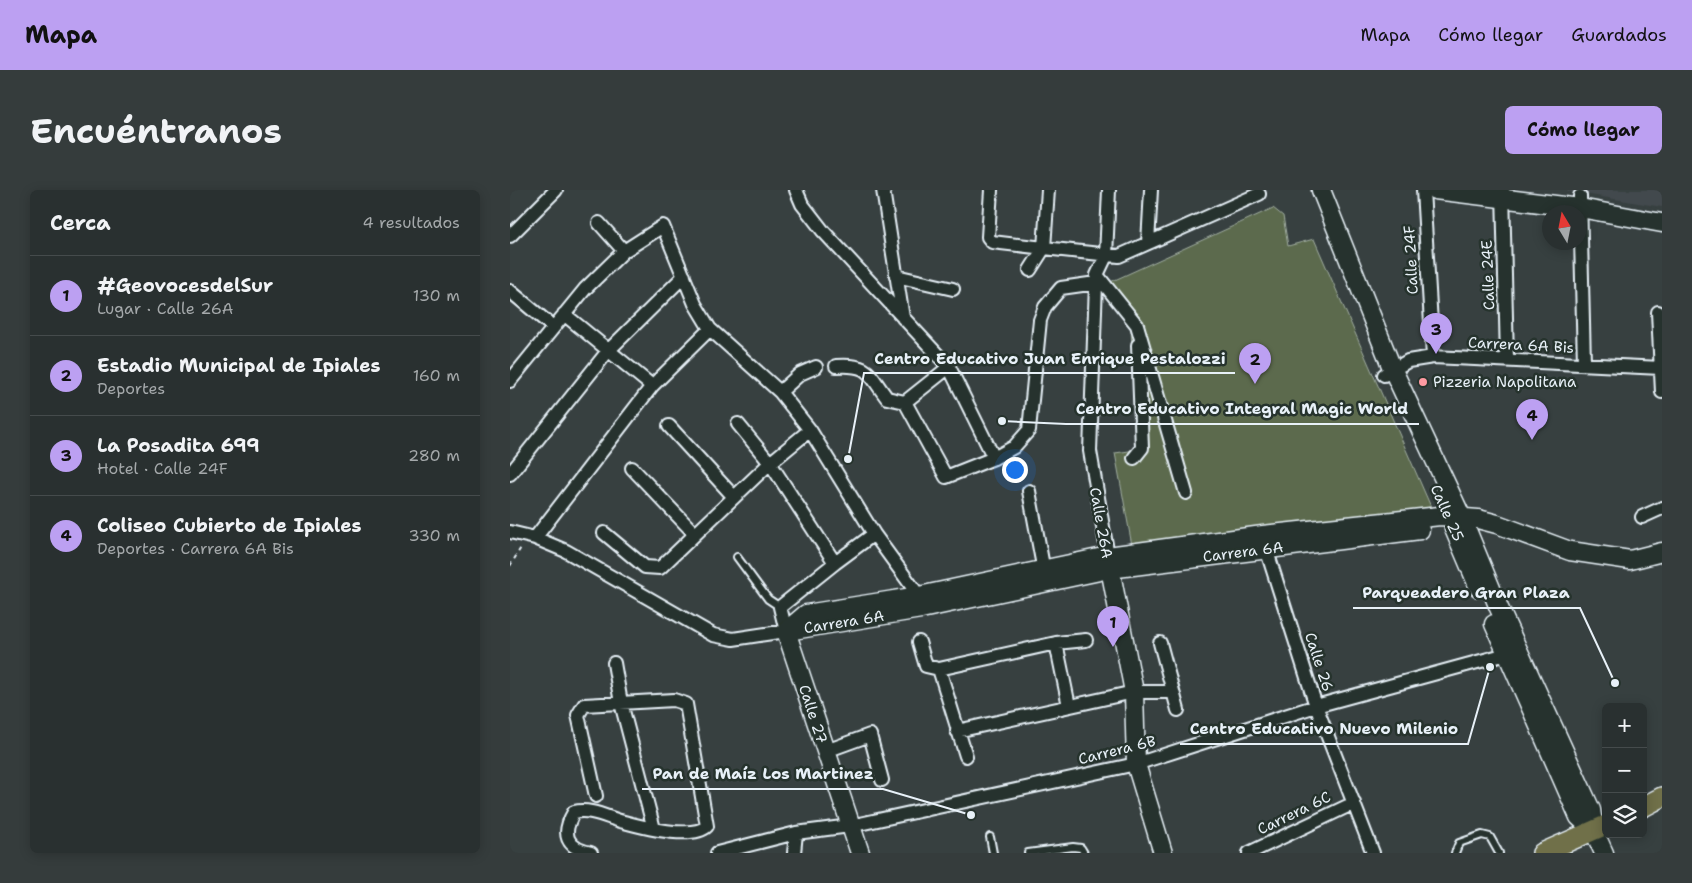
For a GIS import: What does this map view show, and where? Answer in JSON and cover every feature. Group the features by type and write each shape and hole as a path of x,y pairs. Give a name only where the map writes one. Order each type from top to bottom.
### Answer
{"main road":[{"path":"1647,805 1662,797"},
{"path":"1542,853 1600,828"}],"street":[{"path":"510,236 556,190"},
{"path":"796,190 802,204 822,231 949,367 994,458"},
{"path":"883,190 903,318"},
{"path":"991,190 988,236 992,242 1106,256 1118,256 1259,194"},
{"path":"1030,270 1044,248 1048,190"},
{"name":"Calle 26A","path":"1108,190 1106,256 1097,279 1090,451 1108,563 1134,692 1136,764 1163,853"},
{"path":"1148,243 1151,190"},
{"name":"Calle 25","path":"1309,190 1388,371 1456,518 1513,652 1600,828 1604,853"},
{"name":"Calle 25","path":"1321,190 1388,371"},
{"name":"Calle 24F","path":"1423,190 1433,358"},
{"path":"1435,190 1502,194 1662,210"},
{"path":"1536,190 1662,223"},
{"name":"Calle 24E","path":"1502,194 1507,360"},
{"path":"1580,202 1584,364"},
{"path":"599,223 624,251"},
{"path":"510,381 564,314 624,251 663,226 696,304 710,329 780,392 810,430 874,534 920,602"},
{"path":"510,474 608,351 684,276"},
{"path":"896,276 953,289"},
{"path":"836,366 856,365 864,368 887,398 905,402 946,477 994,458 1014,447 1028,430 1040,320 1045,307 1061,288 1097,279 1137,325 1186,493"},
{"path":"510,291 553,327"},
{"path":"1658,312 1662,392"},
{"path":"564,314 652,386"},
{"path":"1134,458 1142,448 1137,325"},
{"path":"531,538 652,386 710,329"},
{"name":"Carrera 6A Bis","path":"1388,371 1408,361 1433,358 1661,368"},
{"path":"780,392 800,374 816,367"},
{"path":"905,402 949,367"},
{"path":"738,424 770,463 834,563"},
{"path":"669,426 734,498"},
{"path":"604,533 645,567 660,568 770,463 810,430"},
{"path":"632,468 696,534"},
{"path":"1029,491 1045,577"},
{"path":"1642,517 1662,508"},
{"path":"1456,518 1497,524 1570,551 1630,560 1662,552"},
{"name":"Calle 25","path":"1456,518 1478,553 1513,652"},
{"name":"Carrera 6A","path":"786,631 1108,563 1264,542 1443,527 1456,518"},
{"path":"1478,553 1483,535 1497,524"},
{"path":"510,532 566,551 713,635 733,639 786,631 780,607 834,563 874,534"},
{"name":"Calle 26","path":"1264,542 1316,706 1373,853"},
{"name":"Calle 27","path":"786,631 860,853"},
{"path":"919,642 926,666 939,669 1056,643 1086,640"},
{"path":"1056,643 1069,706"},
{"path":"1160,643 1178,710"},
{"name":"Carrera 6B","path":"717,853 796,833 850,826 1136,764 1316,706 1513,652"},
{"path":"614,663 621,703 654,829"},
{"path":"939,669 966,756"},
{"path":"958,731 1134,692 1173,692"},
{"path":"591,853 576,850 569,843 567,834 574,812 590,812 654,829 697,832 707,826 688,708 682,701 591,703 584,705 578,715 596,796"},
{"path":"826,751 870,736 882,780"},
{"name":"Carrera 6C","path":"1250,853 1354,803"},
{"path":"794,853 796,833"}],"lane":[{"path":"737,557 768,599 780,607"},
{"path":"1455,853 1459,843 1482,835 1490,837 1499,853"},
{"path":"990,837 993,853"},
{"path":"1028,853 1074,848 1081,848 1084,853"}],"path":[{"path":"510,566 531,538"}],"shaded area":[{"path":"1568,190 1662,190 1662,207 1567,191"}],"green space":[{"path":"1273,208 1283,216 1288,246 1314,239 1431,507 1133,551 1115,453 1129,451 1134,448 1136,440 1131,328 1106,284"}],"place":[{"name":"La Posadita 699","path":"1436,354"},
{"name":"Pizzeria Napolitana","path":"1423,382"},
{"name":"Estadio Municipal de Ipiales","path":"1255,384"},
{"name":"Centro Educativo Integral Magic World","path":"1002,421"},
{"name":"Coliseo Cubierto de Ipiales","path":"1532,440"},
{"name":"Centro Educativo Juan Enrique Pestalozzi","path":"848,459"},
{"name":"#GeovocesdelSur","path":"1113,647"},
{"name":"Centro Educativo Nuevo Milenio","path":"1490,667"},
{"name":"Parqueadero Gran Plaza","path":"1615,683"},
{"name":"Pan de Maíz Los Martinez","path":"971,815"}]}
